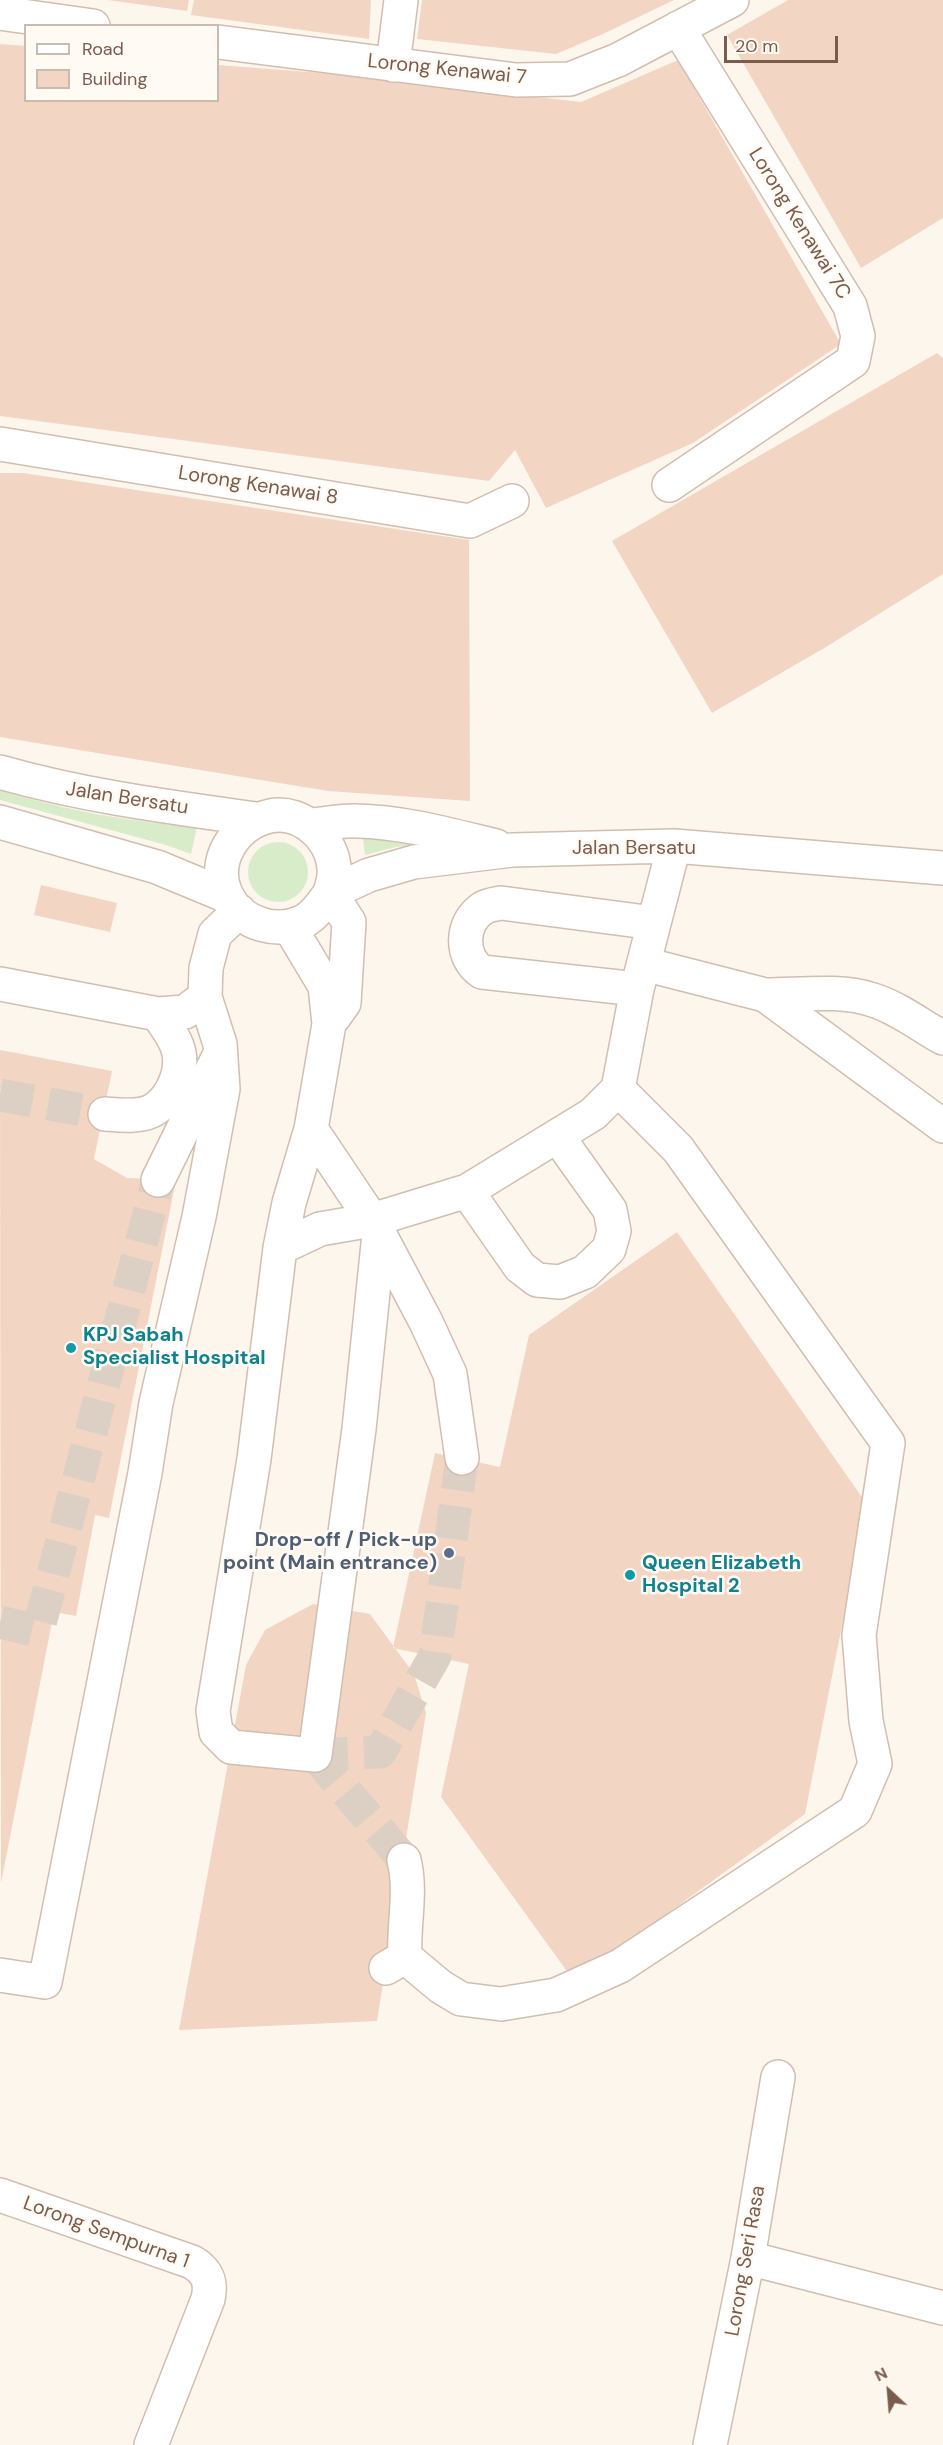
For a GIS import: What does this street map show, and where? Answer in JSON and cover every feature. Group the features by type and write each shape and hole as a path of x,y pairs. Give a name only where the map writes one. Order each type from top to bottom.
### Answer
{"street":[{"path":"393,65 401,0"},
{"name":"Lorong Kenawai 7","path":"219,42 516,80 570,79 618,60 732,0"},
{"path":"1,9 82,24"},
{"name":"Lorong Kenawai 7C","path":"669,485 853,361 858,336 850,306 678,28"},
{"name":"Lorong Kenawai 8","path":"0,444 470,521 512,501"},
{"name":"Jalan Bersatu","path":"0,772 47,786 106,797 256,819"},
{"path":"0,822 157,867 233,904 253,922 270,927 289,926 306,920 320,908 330,893 334,875 332,855 324,839 310,825 294,817 274,815 256,819 240,830 229,844 223,861 223,870 233,904 215,934 206,968 206,997 220,1044 223,1089 199,1217 156,1403 145,1473 45,1982 0,1975"},
{"path":"310,825 355,821 396,824 512,850"},
{"path":"280,1248 320,1229 375,1227 467,1191 593,1114 618,1089 640,977 674,846"},
{"name":"Jalan Bersatu","path":"330,893 369,875 414,862 512,850 674,846 943,868"},
{"path":"329,1024 344,1003 349,922 330,893"},
{"path":"654,923 501,903 484,907 469,922 465,949 472,966 482,972 640,977 765,995 853,995 873,1000 892,1009 943,1038"},
{"path":"289,926 325,986 329,1024 311,1129 289,1203 280,1248 254,1459 213,1711 216,1732 231,1747 315,1755 359,1429 375,1227"},
{"path":"0,984 158,1014 185,1012 206,997"},
{"path":"765,995 943,1126"},
{"path":"105,1114 130,1116 155,1109 170,1091 180,1070 177,1046 158,1014"},
{"path":"158,1180 220,1053"},
{"path":"404,1860 409,1890 404,1931 395,1963 461,1999 501,2004 556,1995 620,1966 855,1810 874,1764 866,1721 859,1635 888,1443 678,1149 618,1089"},
{"path":"311,1129 375,1227 426,1322 450,1374 462,1458"},
{"path":"467,1191 520,1267 537,1281 560,1282 585,1272 609,1249 614,1232 610,1210 558,1137"},
{"name":"Lorong Seri Rasa","path":"710,2445 748,2258 778,2077"},
{"name":"Lorong Sempurna 1","path":"0,2195 192,2262 201,2267 208,2277 210,2288 208,2299 151,2445"},
{"path":"748,2258 943,2308"}],"green space":[{"path":"0,790 48,804 97,814 197,827 191,854 166,845 0,800"},
{"path":"362,831 430,844 396,847 365,855"},
{"path":"278,842 295,847 303,855 308,872 303,889 295,897 278,902 261,897 253,889 248,872 253,855 261,847"}],"building":[{"path":"108,0 189,0 187,11"},
{"path":"194,0 371,0 369,39 191,15"},
{"path":"422,0 674,0 556,54 417,39"},
{"path":"788,0 943,0 943,218 861,268 727,35"},
{"path":"0,44 24,46 24,102 219,102 219,65 334,74 581,102 678,60 841,344 693,443 546,508 515,450 489,481 0,416"},
{"path":"937,353 943,358 943,574 826,647 712,713 612,541"},
{"path":"0,473 23,473 469,540 470,801 328,791 0,737"},
{"path":"41,885 117,903 110,932 34,915"},
{"name":"KPJ Sabah Specialist Hospital","path":"0,1050 112,1071 94,1159 127,1178 176,1180 109,1518 95,1515 76,1616 54,1612 1,1883"},
{"name":"Queen Elizabeth Hospital 2","path":"677,1232 866,1503 805,1814 574,1981 441,1797 469,1664 393,1648 435,1453 500,1467 529,1335"},
{"path":"313,1604 370,1614 414,1674 426,1713 377,2021 179,2030 246,1665 265,1630"}],"tunnel":[{"path":"0,1095 105,1114"},
{"path":"0,1622 38,1631 158,1180"},
{"path":"315,1755 380,1752 435,1656 462,1458"},
{"path":"315,1755 404,1860"}],"place":[{"name":"KPJ Sabah Specialist Hospital","path":"71,1348"},
{"name":"Drop-off / Pick-up point (Main entrance)","path":"449,1553"},
{"name":"Queen Elizabeth Hospital 2","path":"630,1575"}]}
